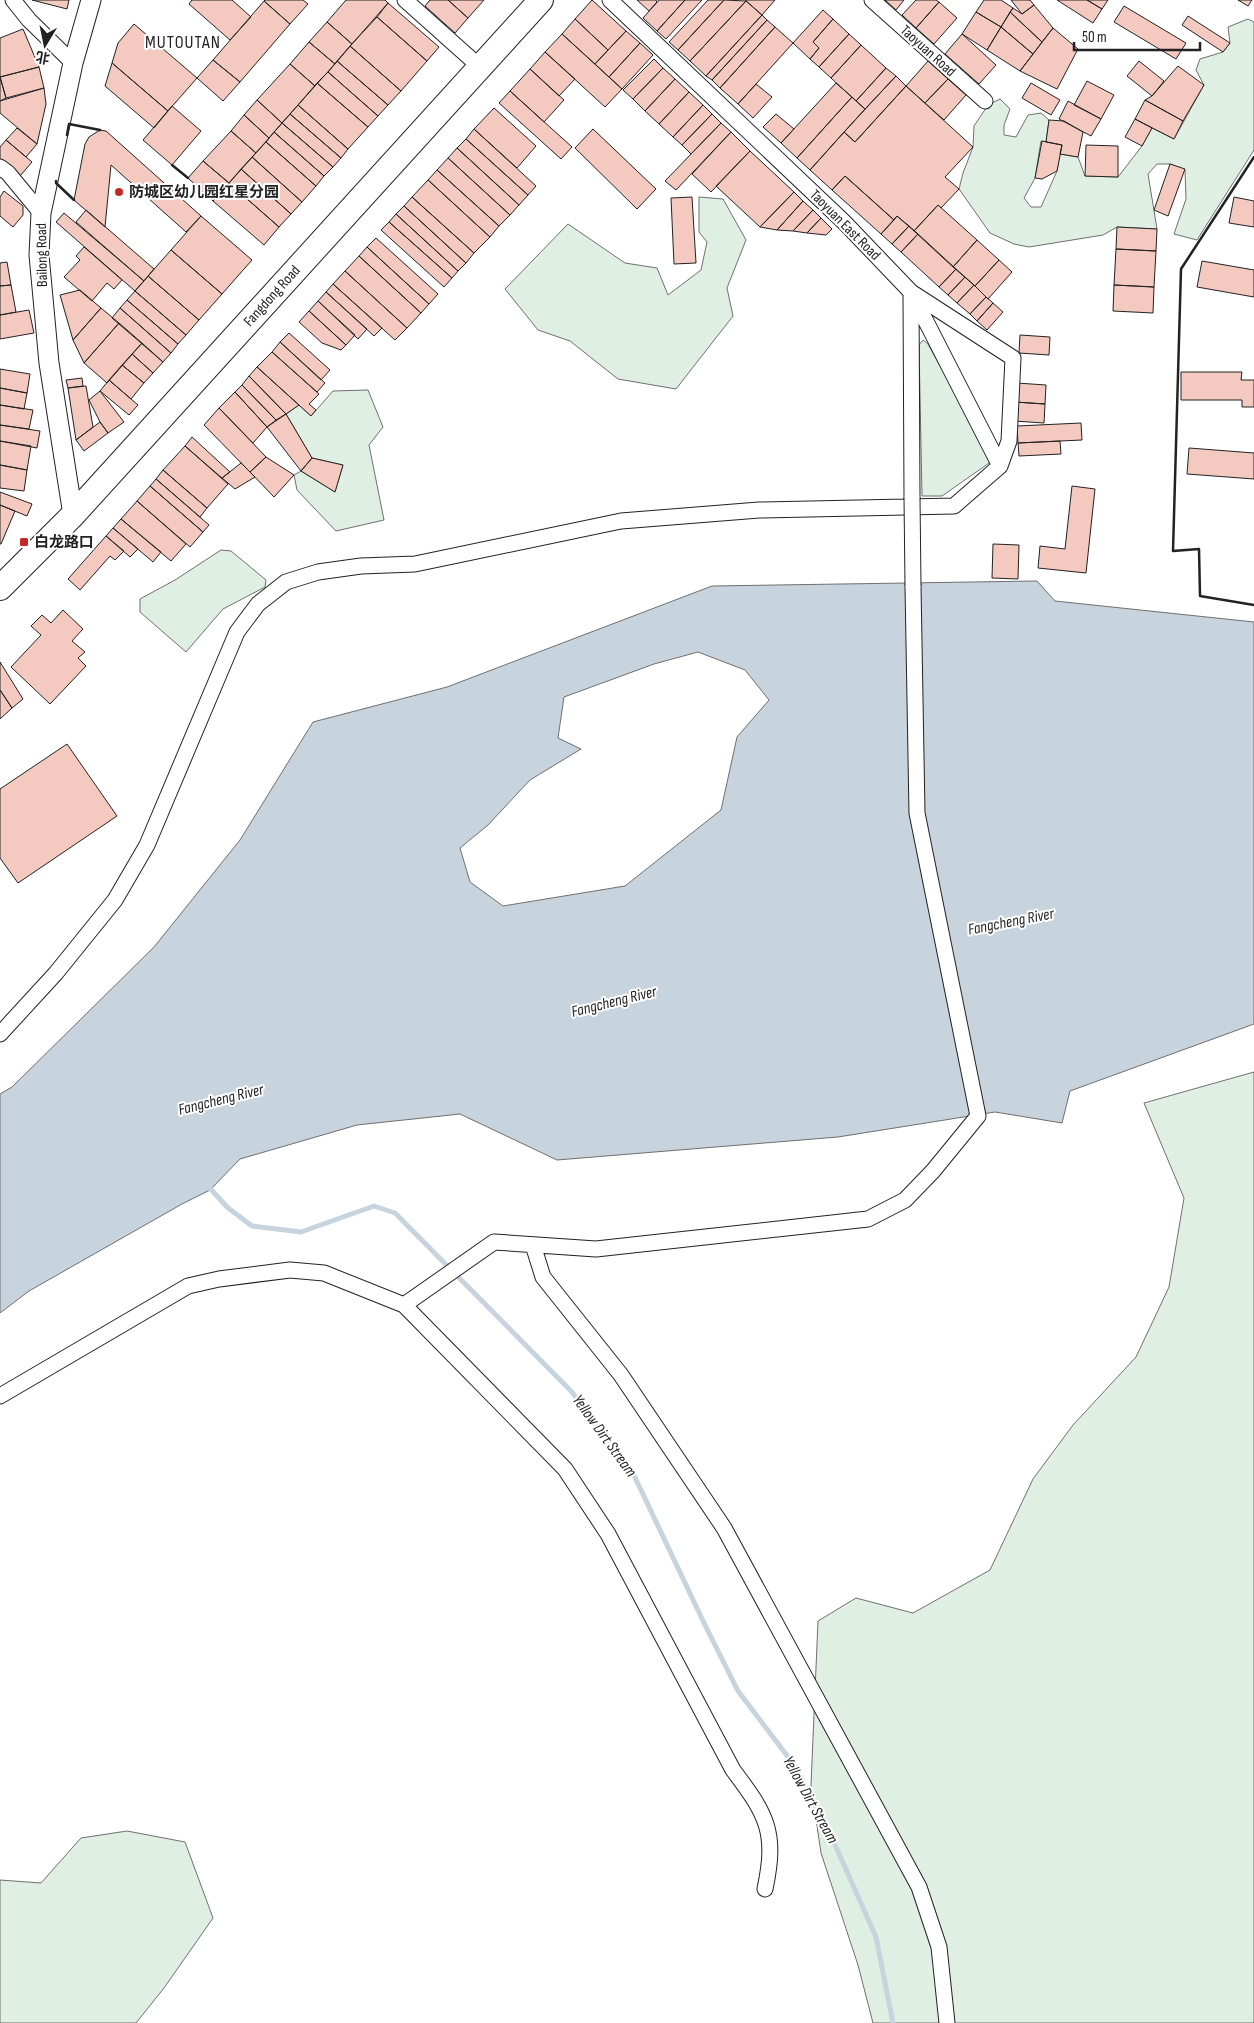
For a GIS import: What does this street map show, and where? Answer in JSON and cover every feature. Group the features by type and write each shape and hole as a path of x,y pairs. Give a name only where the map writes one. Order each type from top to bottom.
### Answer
{"main road":[{"name":"Fangdong Road","path":"0,588 73,514 540,0"}],"street":[{"path":"13,0 29,20 72,63"},
{"name":"Bailong Road","path":"73,514 49,363 39,255 41,213 72,63 91,0"},
{"path":"405,0 480,67"},
{"name":"Taoyuan East Road","path":"610,0 844,222 911,292 1013,358 1009,441 1000,466"},
{"name":"Taoyuan Road","path":"872,0 985,101"},
{"path":"0,167 8,173 41,213"},
{"path":"0,1034 56,973 116,900 148,845 237,632 258,604 286,582 318,572 361,566 415,564 450,558 621,521 759,510 954,506 1000,466 911,292"},
{"path":"404,1305 494,1242 596,1249 868,1219 905,1200 933,1171 978,1116 917,813 911,292"},
{"path":"533,1245 543,1277 622,1375 724,1528 920,1887 939,1947 947,2023"},
{"path":"0,1396 188,1286 218,1279 290,1270 324,1273 404,1305 565,1469 608,1534 733,1770 756,1800 763,1816 771,1846 770,1866 765,1889"}],"green space":[{"path":"1248,19 1254,22 1254,150 1197,240 1174,234 1186,199 1185,170 1170,164 1157,164 1148,174 1157,229 1117,227 1103,235 1029,247 1014,244 990,233 959,189 973,147 974,126 988,105 1000,99 1010,109 1004,125 1004,135 1016,137 1028,115 1041,113 1049,120 1046,142 1041,141 1035,178 1024,198 1031,207 1041,207 1057,171 1060,154 1078,157 1085,176 1118,177 1142,146 1152,128 1174,139 1204,85 1196,70 1200,59 1223,52 1230,43 1228,27"},
{"path":"699,197 723,199 746,240 727,288 733,316 676,389 618,379 570,341 538,330 505,289 568,224 625,263 657,268 668,295 701,270 707,242 699,232"},
{"path":"923,340 928,344 992,461 942,496 922,496 919,345"},
{"path":"368,390 383,427 369,445 384,520 336,531 297,490 294,475 301,471 335,492 343,465 312,458 286,414 299,405 311,416 333,391"},
{"path":"221,550 231,551 266,580 265,587 223,609 186,652 140,612 140,599 175,580"},
{"path":"1254,1072 1254,2023 873,2023 858,1965 821,1853 811,1785 818,1621 856,1598 913,1613 990,1570 1033,1479 1073,1425 1136,1357 1169,1287 1184,1198 1144,1103"},
{"path":"127,1831 185,1842 213,1918 164,1988 136,2023 0,2023 0,1880 41,1883 81,1838"}],"water":[{"name":"Fangcheng River","path":"1037,581 1055,601 1254,622 1254,1024 1070,1091 1062,1123 995,1112 838,1137 557,1160 460,1114 357,1125 240,1159 210,1190 29,1291 0,1313 0,1094 12,1087 154,947 240,840 313,722 447,687 712,586","holes":["698,652 745,670 769,700 737,737 721,810 625,886 503,906 470,882 460,848 488,825 530,780 581,749 558,738 564,697 654,664"]}],"building":[{"path":"32,0 69,0 67,9"},
{"path":"192,0 232,0 251,17 230,40 189,4"},
{"path":"265,0 303,0 308,4 290,24"},
{"path":"346,0 385,0 388,3 352,44 327,22"},
{"path":"430,0 448,0 468,18 455,33 425,6"},
{"path":"448,0 484,0 468,18"},
{"path":"592,0 626,31 608,50 575,19"},
{"path":"637,0 656,0 657,2 649,11"},
{"path":"659,0 685,0 657,31 643,18"},
{"path":"685,0 702,0 666,39 657,31"},
{"path":"708,0 724,0 678,50 669,42"},
{"path":"724,0 746,1 690,61 678,50"},
{"path":"745,0 775,0 762,15"},
{"path":"885,0 904,0 896,10"},
{"path":"916,0 936,0 939,2 916,28 902,15"},
{"path":"984,0 1001,0 1013,8 1001,27 976,12"},
{"path":"1011,0 1030,0 1034,5 1022,14"},
{"path":"1057,0 1087,0 1102,9 1093,23"},
{"path":"1087,0 1108,0 1102,9"},
{"path":"1238,0 1252,0 1248,6"},
{"path":"264,1 290,24 240,82 213,60"},
{"path":"746,1 762,15 706,76 690,61"},
{"path":"939,2 957,18 934,44 916,28"},
{"path":"388,3 439,47 427,61 377,17"},
{"path":"1034,5 1053,28 1042,42 1010,12 1013,8 1022,14"},
{"path":"1124,6 1186,43 1176,59 1114,22"},
{"path":"823,10 833,19 813,42 819,48 810,59 793,43"},
{"path":"976,12 1001,27 987,50 962,34"},
{"path":"1010,12 1042,42 1033,54 1001,27"},
{"path":"762,15 767,20 712,80 706,76"},
{"path":"1188,16 1230,43 1223,52 1182,25"},
{"path":"377,17 427,61 401,91 350,46"},
{"path":"575,19 608,50 595,64 562,34"},
{"path":"833,19 849,34 819,67 810,59 819,48 813,42"},
{"path":"767,20 775,27 720,88 712,80"},
{"path":"327,22 352,44 335,64 309,42"},
{"path":"134,24 197,78 168,111 112,63 118,43"},
{"path":"775,27 793,43 738,104 720,88"},
{"path":"1001,27 1033,54 1020,71 987,50"},
{"path":"1053,28 1078,49 1057,89 1020,71"},
{"path":"23,29 39,67 0,77 0,38"},
{"path":"626,31 640,43 609,77 595,64"},
{"path":"562,34 622,89 605,107 545,52"},
{"path":"849,34 861,45 831,78 819,67"},
{"path":"962,34 996,65 979,84 945,54"},
{"path":"309,42 335,64 315,86 290,64"},
{"path":"640,43 653,55 622,89 609,77"},
{"path":"861,45 886,68 856,101 831,78"},
{"path":"350,46 401,91 388,105 337,61"},
{"path":"545,52 575,79 559,96 530,69"},
{"path":"654,59 663,68 633,99 623,90"},
{"path":"213,60 240,82 223,101 197,78"},
{"path":"337,61 388,105 378,116 328,72"},
{"path":"928,61 948,79 925,103 906,86"},
{"path":"1139,61 1164,81 1152,96 1127,76"},
{"path":"112,63 168,111 154,128 105,86"},
{"path":"290,64 315,86 282,123 257,100"},
{"path":"1178,66 1204,85 1183,121 1145,100 1152,96"},
{"path":"39,67 44,88 6,98 0,77"},
{"path":"663,68 675,79 645,111 633,99"},
{"path":"886,68 896,76 865,109 856,101"},
{"path":"530,69 564,100 544,122 510,91"},
{"path":"328,72 378,116 368,127 317,83"},
{"path":"896,76 906,86 855,142 844,132"},
{"path":"0,77 6,98 0,101"},
{"path":"675,79 689,92 659,124 645,111"},
{"path":"948,79 966,95 944,120 925,103"},
{"path":"1087,81 1114,95 1101,119 1074,105"},
{"path":"317,83 368,127 348,149 298,105"},
{"path":"836,83 852,97 797,158 781,143"},
{"path":"1031,83 1060,100 1051,115 1022,98"},
{"path":"756,84 772,97 753,118 738,104"},
{"path":"906,86 973,147 945,177 959,189 941,208 938,205 914,231 897,216 894,220 845,176 832,190 810,170 844,132 855,142"},
{"path":"44,88 46,104 37,144 0,113 0,101"},
{"path":"510,91 572,147 561,159 499,103"},
{"path":"689,92 703,105 673,137 659,124"},
{"path":"852,97 865,109 810,170 797,158"},
{"path":"257,100 282,123 269,138 244,115"},
{"path":"1145,100 1183,121 1174,139 1135,119"},
{"path":"1068,101 1101,119 1091,136 1059,119"},
{"path":"298,105 348,149 341,158 290,114"},
{"path":"703,105 712,114 682,145 673,137"},
{"path":"172,106 201,131 172,165 143,140"},
{"path":"494,108 536,146 517,168 474,129"},
{"path":"290,114 341,158 333,167 282,123"},
{"path":"712,114 721,123 691,154 682,145"},
{"path":"776,114 794,129 781,143 763,127"},
{"path":"244,115 269,138 256,153 231,131"},
{"path":"1135,119 1152,128 1142,146 1125,137"},
{"path":"1049,120 1064,121 1083,132 1078,157 1060,154 1062,145 1046,142"},
{"path":"282,123 333,167 324,176 274,132"},
{"path":"721,123 731,132 676,190 665,181"},
{"path":"17,128 37,144 26,157 6,140"},
{"path":"474,129 536,186 528,195 466,139"},
{"path":"593,129 656,189 637,209 575,148"},
{"path":"100,130 106,131 201,216 186,232 111,165 105,227 74,200 85,144 89,137"},
{"path":"231,131 256,153 229,183 203,161"},
{"path":"274,132 324,176 316,186 266,142"},
{"path":"731,132 750,151 711,192 692,174"},
{"path":"466,139 528,195 519,205 457,148"},
{"path":"6,140 32,162 20,176 0,159 0,147"},
{"path":"1042,141 1062,145 1057,171 1042,179 1035,178"},
{"path":"266,142 316,186 302,202 252,157"},
{"path":"1086,145 1118,146 1118,177 1085,176"},
{"path":"457,148 519,205 510,215 448,158"},
{"path":"750,151 794,192 760,227 716,186"},
{"path":"252,157 302,202 291,214 241,169"},
{"path":"448,158 510,215 499,226 437,170"},
{"path":"203,161 229,183 213,201 188,178"},
{"path":"1170,164 1185,169 1168,216 1154,210"},
{"path":"241,169 291,214 279,227 229,183"},
{"path":"437,170 499,226 490,237 428,180"},
{"path":"845,176 894,220 881,234 832,190"},
{"path":"428,180 490,237 474,253 412,197"},
{"path":"229,183 279,227 264,245 213,201"},
{"path":"4,191 23,206 23,215 13,227 0,216 0,197"},
{"path":"794,192 803,201 777,230 760,227"},
{"path":"412,197 474,253 466,263 404,206"},
{"path":"692,197 696,263 674,264 671,198"},
{"path":"1234,197 1254,201 1254,227 1229,223"},
{"path":"803,201 813,210 793,231 777,230"},
{"path":"938,205 977,240 953,267 914,231"},
{"path":"404,206 466,263 458,271 396,214"},
{"path":"86,210 154,269 144,281 76,222"},
{"path":"813,210 821,218 807,233 793,231"},
{"path":"64,213 144,281 135,291 56,222"},
{"path":"396,214 458,271 452,278 389,222"},
{"path":"201,216 252,260 222,294 171,250"},
{"path":"897,216 909,226 892,244 881,234"},
{"path":"821,218 832,229 826,235 807,233"},
{"path":"389,222 452,278 444,287 381,230"},
{"path":"909,226 918,234 901,252 892,244"},
{"path":"1117,227 1157,229 1156,251 1116,249"},
{"path":"918,234 956,269 939,287 901,252"},
{"path":"376,238 438,294 429,304 367,247"},
{"path":"977,240 999,260 975,286 953,267"},
{"path":"84,247 122,280 114,289 107,283 92,301 64,277 80,260 76,256"},
{"path":"367,247 429,304 421,313 359,256"},
{"path":"1116,249 1156,251 1154,287 1114,285"},
{"path":"171,250 222,294 199,320 148,276"},
{"path":"359,256 421,313 407,328 345,271"},
{"path":"999,260 1012,272 988,299 975,286"},
{"path":"1202,261 1254,270 1254,297 1197,287"},
{"path":"7,262 11,285 0,286 0,263"},
{"path":"956,269 965,277 948,295 939,287"},
{"path":"345,271 407,328 395,340 333,284"},
{"path":"148,276 199,320 186,335 135,291"},
{"path":"965,277 974,285 957,303 948,295"},
{"path":"333,284 382,328 374,336 326,292"},
{"path":"11,285 16,312 0,315 0,286"},
{"path":"974,285 986,297 970,314 957,303"},
{"path":"1114,285 1154,287 1153,313 1113,311"},
{"path":"80,290 101,308 73,340 60,295"},
{"path":"135,291 186,335 178,344 127,300"},
{"path":"326,292 367,329 358,339 318,301"},
{"path":"986,297 993,303 977,321 970,314"},
{"path":"127,300 178,344 171,353 120,308"},
{"path":"318,301 355,335 346,345 309,311"},
{"path":"993,303 1003,312 987,330 977,321"},
{"path":"101,308 119,323 84,363 73,340"},
{"path":"120,308 171,353 163,362 112,318"},
{"path":"29,310 34,333 0,339 0,315"},
{"path":"309,311 346,345 341,350 322,343 299,322"},
{"path":"119,323 142,343 107,383 84,363"},
{"path":"289,333 330,370 321,380 280,342"},
{"path":"1020,335 1050,337 1049,355 1019,353"},
{"path":"280,342 325,383 317,392 272,352"},
{"path":"142,343 163,362 153,373 132,354"},
{"path":"272,352 319,394 309,404 316,410 311,416 257,367"},
{"path":"132,354 153,373 144,383 122,365"},
{"path":"122,365 144,383 131,399 109,380"},
{"path":"257,367 299,405 286,414 249,376"},
{"path":"0,369 30,374 27,393 0,388"},
{"path":"1181,372 1242,372 1241,380 1254,380 1254,407 1242,407 1242,400 1181,400"},
{"path":"249,376 286,414 276,420 242,385"},
{"path":"82,378 83,386 68,388 66,380"},
{"path":"109,380 138,405 129,415 100,391"},
{"path":"1017,383 1046,385 1045,404 1015,402"},
{"path":"242,385 276,420 267,427 235,392"},
{"path":"86,386 93,427 76,440 68,388"},
{"path":"0,388 27,393 24,409 0,405"},
{"path":"100,391 124,422 108,433 89,400"},
{"path":"235,392 267,427 253,443 219,408"},
{"path":"1015,402 1045,404 1044,423 1014,421"},
{"path":"0,405 33,410 29,429 0,425"},
{"path":"219,408 266,457 250,472 204,425"},
{"path":"286,414 312,458 301,471 267,427"},
{"path":"100,422 108,433 84,451 76,440"},
{"path":"1081,423 1082,440 1018,443 1017,426"},
{"path":"0,425 40,431 37,448 0,441"},
{"path":"192,437 230,472 222,478 185,446"},
{"path":"0,441 31,446 27,470 0,465"},
{"path":"1060,441 1061,454 1019,456 1018,443"},
{"path":"185,446 228,484 207,508 163,470"},
{"path":"1189,448 1254,453 1254,479 1187,474"},
{"path":"266,457 294,475 274,497 250,472"},
{"path":"312,458 343,465 335,492 301,471"},
{"path":"241,463 255,477 235,489 222,478"},
{"path":"0,465 27,470 24,491 0,488"},
{"path":"163,470 207,508 200,517 156,479"},
{"path":"156,479 209,525 203,532 150,486"},
{"path":"150,486 203,532 190,547 137,501"},
{"path":"1072,486 1095,489 1086,573 1038,568 1040,546 1065,549"},
{"path":"0,492 32,504 27,516 0,505"},
{"path":"137,501 186,544 171,561 121,519"},
{"path":"0,505 15,511 1,544 0,544"},
{"path":"121,519 161,552 153,562 113,528"},
{"path":"113,528 138,549 130,557 106,536"},
{"path":"106,536 124,551 115,560 110,556 80,590 68,579"},
{"path":"993,544 1019,545 1018,579 992,578"},
{"path":"63,610 83,629 72,641 85,652 78,658 86,666 50,704 11,667 41,635 31,626 42,615 51,623"},
{"path":"0,662 23,699 12,708 0,690"},
{"path":"0,690 12,708 0,719"},
{"path":"67,744 117,816 18,883 0,858 0,789"}],"waterway":[{"name":"Yellow Dirt Stream","path":"207,1185 227,1207 252,1226 301,1232 374,1206 395,1213 571,1391 631,1469 738,1691 795,1766 832,1838 876,1937 893,2023"}],"wall":[{"path":"67,135 69,124 100,130"},
{"path":"1254,157 1181,269 1173,551 1199,549 1200,596 1254,605"},
{"path":"172,165 188,178"},
{"path":"56,181 74,200"}],"place":[{"name":"防城区幼儿园红星分园","path":"119,192"},
{"name":"白龙路口","path":"24,542"}],"district":[{"name":"MUTOUTAN","path":"183,42"}]}
